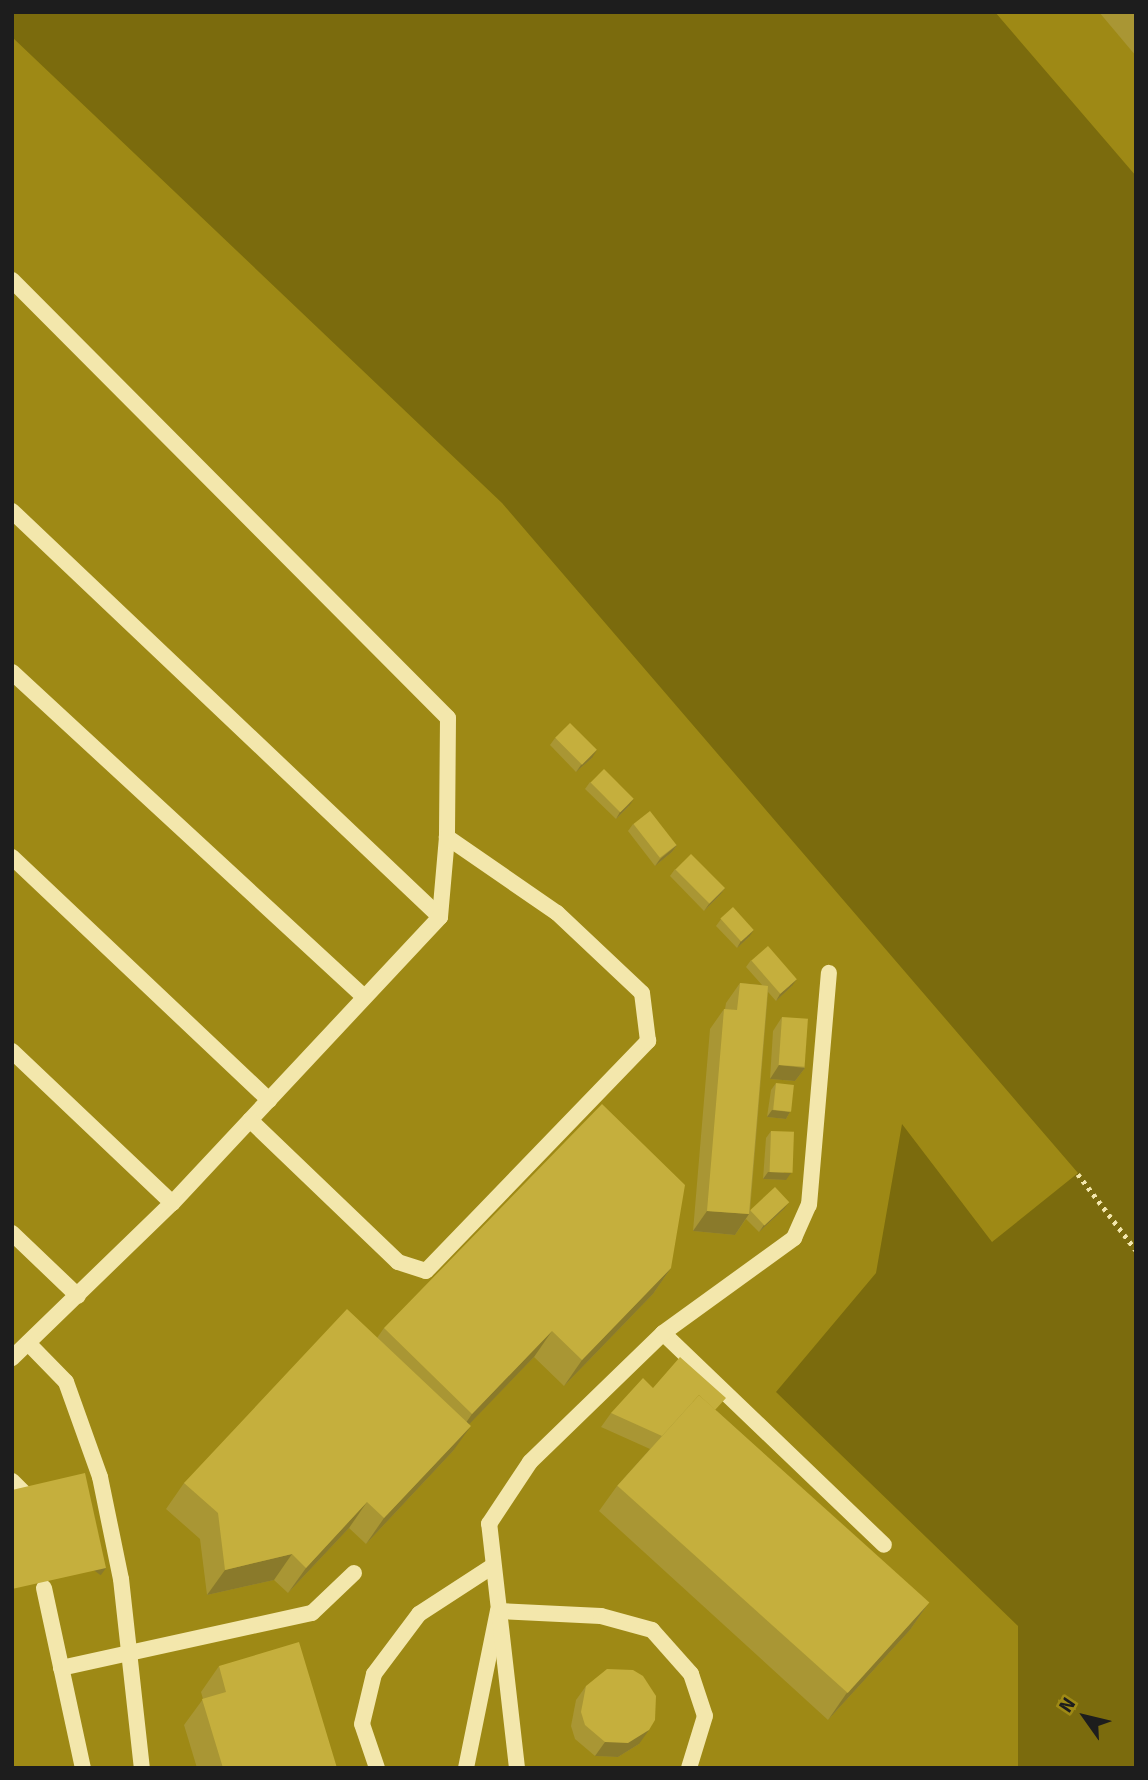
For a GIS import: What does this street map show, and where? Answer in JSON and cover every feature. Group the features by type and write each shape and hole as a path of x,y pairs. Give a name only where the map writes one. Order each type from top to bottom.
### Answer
{"lane":[{"path":"12,280 448,718 447,837 440,917 172,1203 12,1357"},
{"path":"12,511 440,917"},
{"path":"12,672 364,997"},
{"path":"250,1120 398,1262 426,1271 648,1041 642,993 557,913 447,837"},
{"path":"12,857 269,1100"},
{"path":"517,1768 489,1524 530,1462 663,1333 794,1238 808,1205 829,973"},
{"path":"12,1051 172,1203"},
{"path":"12,1233 78,1296"},
{"path":"663,1333 884,1545"},
{"path":"28,1343 66,1382 80,1413 103,1490 129,1652 142,1768"},
{"path":"12,1480 24,1493"},
{"path":"377,1768 362,1724 374,1674 419,1614 493,1566"},
{"path":"61,1668 312,1613 354,1573"},
{"path":"44,1588 83,1768"},
{"path":"466,1768 498,1611"},
{"path":"498,1611 601,1616 652,1630 691,1674 705,1716 689,1768"}],"path":[{"path":"1078,1174 1136,1250"}],"shaded area":[{"path":"12,12 995,12 1136,176 1136,1768 1018,1768 1018,1626 776,1392 876,1273 902,1124 992,1242 1078,1173 502,503 12,37"}],"building":[{"path":"570,723 597,750 582,765 555,738"},
{"path":"604,769 634,799 620,812 591,782"},
{"path":"650,811 676,845 660,858 633,824"},
{"path":"691,854 725,888 709,903 675,870"},
{"path":"733,907 754,930 741,941 720,918"},
{"path":"768,946 797,979 780,994 751,960"},
{"path":"740,983 768,986 749,1214 707,1211 724,1009 737,1010"},
{"path":"782,1017 808,1019 805,1067 779,1065"},
{"path":"776,1083 794,1085 791,1112 773,1110"},
{"path":"602,1104 685,1185 671,1268 582,1360 552,1331 472,1414 384,1328"},
{"path":"771,1131 794,1132 793,1173 770,1172"},
{"path":"775,1187 789,1202 764,1226 750,1210"},
{"path":"347,1309 471,1426 384,1518 367,1502 306,1568 292,1554 225,1570 218,1513 184,1483"},
{"path":"680,1357 726,1398 715,1410 699,1395 662,1436 611,1413 643,1378 653,1388"},
{"path":"699,1395 929,1602 848,1693 617,1486"},
{"path":"85,1473 106,1568 12,1589 12,1490"},
{"path":"299,1642 337,1768 223,1768 202,1699 226,1692 219,1666"},
{"path":"607,1669 633,1670 643,1676 656,1696 655,1720 649,1730 628,1743 605,1742 585,1725 581,1712 586,1686"}]}
